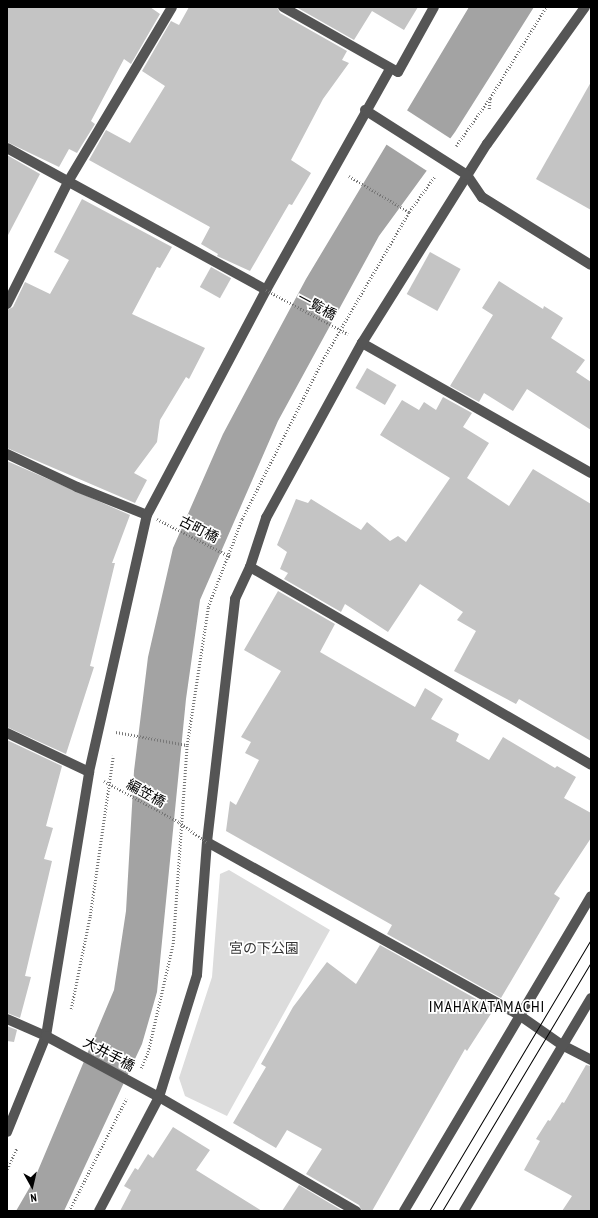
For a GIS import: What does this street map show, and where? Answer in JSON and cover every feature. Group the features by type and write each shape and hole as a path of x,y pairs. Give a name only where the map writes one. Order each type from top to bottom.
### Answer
{"street":[{"path":"7,304 69,180 172,7"},
{"path":"283,7 390,69 398,72 434,7"},
{"path":"99,1211 159,1097 197,975 207,842 235,600 250,567 266,518 362,343 467,175 585,7"},
{"path":"7,1132 46,1036 89,772 147,515 271,288 365,110 390,69"},
{"path":"365,110 467,175 482,197 591,265"},
{"path":"7,148 271,288"},
{"path":"362,343 591,473"},
{"path":"7,454 77,487 147,515"},
{"path":"250,567 591,765"},
{"path":"7,733 89,772"},
{"path":"207,842 519,1015 562,1045 591,1060"},
{"path":"404,1211 591,896"},
{"path":"464,1211 591,998"},
{"name":"大井手橋","path":"7,1019 46,1036 159,1097 356,1211"}],"path":[{"path":"347,175 409,212"},
{"name":"一覧橋","path":"271,288 278,296 348,334"},
{"path":"268,301 271,288"},
{"name":"古町橋","path":"157,519 231,557"},
{"path":"160,527 162,519"},
{"path":"115,739 116,725"},
{"path":"116,732 187,745"},
{"path":"70,1015 90,916 113,754"},
{"name":"編笠橋","path":"104,781 179,822 207,842"},
{"path":"7,1169 19,1144"}],"green space":[{"name":"宮の下公園","path":"229,870 330,930 227,1116 185,1096 179,1078 212,977 220,874"}],"shaded area":[{"path":"469,7 534,7 455,132 379,236 278,421 200,600 186,699 157,992 142,1044 64,1211 16,1211 34,1180 114,990 126,911 134,771 148,657 173,548 223,434 306,279"}],"pier":[{"path":"405,109 452,139 430,173 383,143"}],"building":[{"path":"7,7 150,7 160,14 131,64 124,59 91,121 95,124 77,153 69,149 59,167 7,142"},
{"path":"189,7 277,7 280,13 347,51 342,60 349,63 323,99 291,160 311,173 292,205 289,204 250,271 217,256 218,254 201,244 210,227 89,160 106,130 130,143 165,86 142,71 171,21 179,25"},
{"path":"296,7 418,7 404,30 372,11 354,40"},
{"path":"591,82 591,210 536,179"},
{"path":"7,155 40,174 7,237"},
{"path":"82,199 172,247 160,268 157,267 132,314 205,348 189,379 186,377 160,420 157,442 134,473 147,480 135,503 7,448 7,310 13,307 25,282 50,294 69,260 54,252"},
{"path":"430,252 461,269 437,311 407,294"},
{"path":"211,267 231,278 220,298 200,287"},
{"path":"499,281 543,309 544,306 563,318 551,338 585,360 576,372 591,382 591,430 527,389 513,411 484,393 479,402 450,386 493,315 482,308"},
{"path":"367,368 396,385 385,405 356,388"},
{"path":"443,397 472,413 463,427 489,443 467,478 509,506 533,469 591,504 591,741 519,699 516,704 454,671 476,631 457,620 463,612 420,584 388,632 345,604 341,612 284,579 288,573 280,569 287,552 277,545 296,499 308,503 311,499 361,530 367,522 390,541 398,536 406,542 450,478 380,435 402,400 419,410 424,402 436,410"},
{"path":"7,461 130,515 112,563 115,563 90,666 94,667 66,754 7,727"},
{"path":"278,591 335,624 320,652 415,707 425,688 443,699 431,719 459,734 456,741 489,760 503,737 555,768 557,766 576,777 564,798 591,813 591,838 554,894 560,898 501,998 387,934 392,925 226,831 230,801 236,805 259,760 245,753 251,742 241,737 281,671 244,650"},
{"path":"7,740 62,766 46,826 53,828 44,859 52,861 25,976 31,977 20,1018 7,1013"},
{"path":"380,945 494,1009 467,1051 465,1049 372,1211 362,1211 359,1205 306,1174 322,1149 287,1130 276,1148 233,1123 266,1067 261,1064 293,1007 327,962 356,984"},
{"path":"7,1026 17,1030 14,1042 7,1041"},
{"path":"586,1065 591,1066 591,1211 562,1211 572,1196 524,1170 540,1141 536,1139 562,1102 564,1103"},
{"path":"173,1127 210,1150 196,1170 262,1211 120,1211 131,1190 124,1186 135,1168 138,1170 148,1154 153,1158"},
{"path":"299,1185 343,1211 282,1211"}],"tram line":[{"path":"429,1211 591,939"},
{"path":"442,1211 591,962"}],"district":[{"name":"IMAHAKATAMACHI","path":"487,1006"}]}
